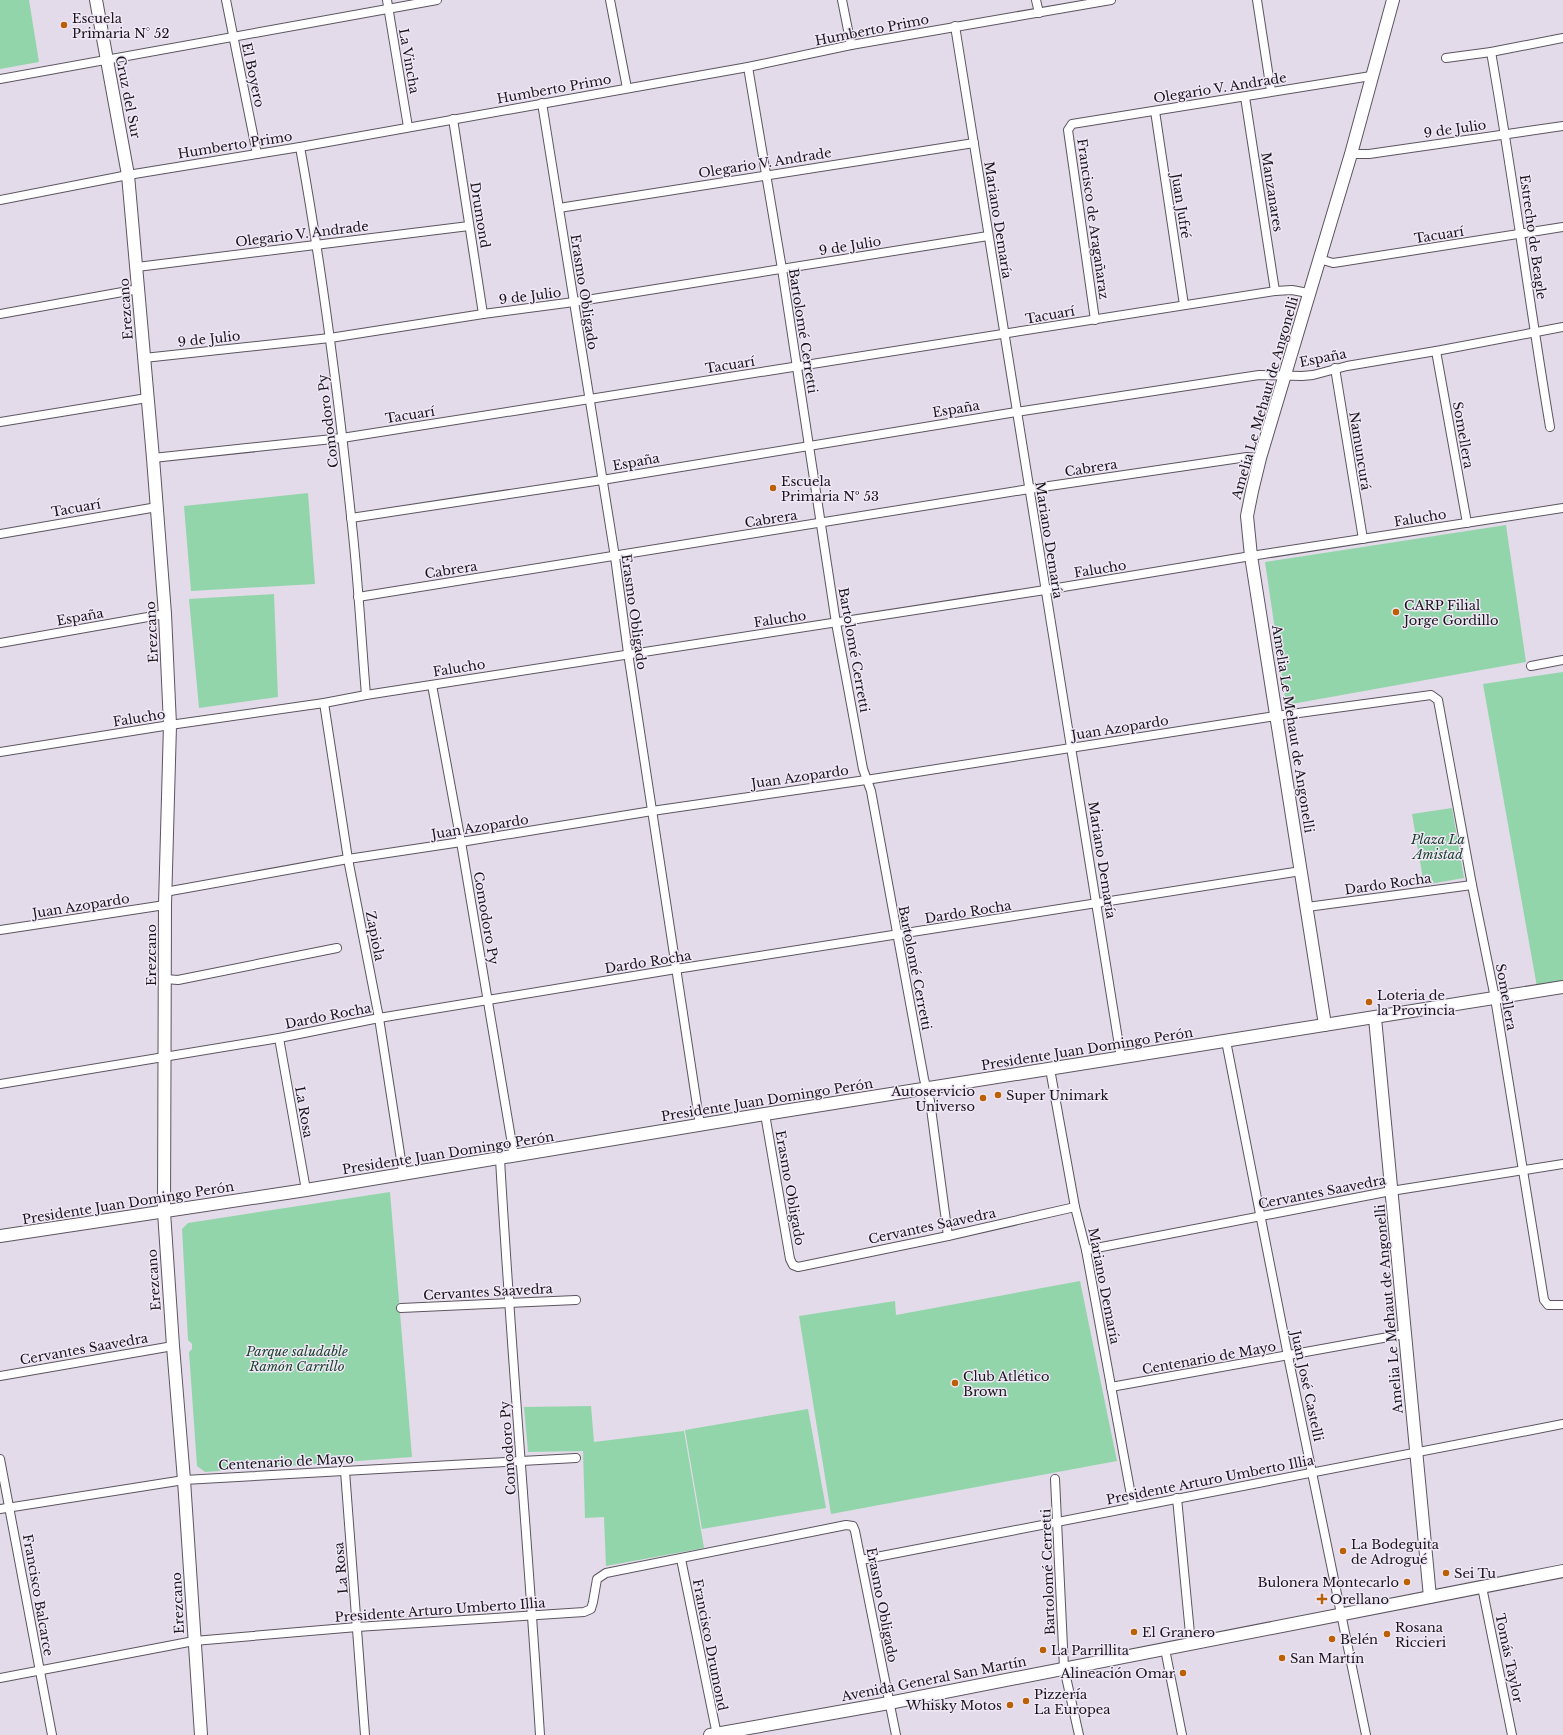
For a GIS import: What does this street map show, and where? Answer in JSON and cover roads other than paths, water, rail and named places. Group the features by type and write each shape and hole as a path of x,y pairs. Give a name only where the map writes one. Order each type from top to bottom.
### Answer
{"street":[{"name":"Cruz del Sur","path":"96,0 128,175"},
{"name":"El Boyero","path":"226,0 256,154"},
{"name":"La Vincha","path":"386,0 408,127"},
{"path":"0,79 437,0"},
{"path":"610,0 627,88"},
{"path":"842,0 851,45"},
{"path":"1036,0 1039,13"},
{"name":"Humberto Primo","path":"0,200 128,175 300,147 748,67 851,45 955,26 1111,0"},
{"path":"1257,0 1271,92"},
{"name":"Amelia Le Mehaut de Angonelli","path":"1325,1025 1251,556 1247,516 1260,458 1308,293 1351,154 1393,0"},
{"name":"Mariano Demaría","path":"955,26 1016,412 1072,748 1120,1058"},
{"path":"1446,58 1492,52 1563,38"},
{"name":"Estrecho de Beagle","path":"1492,52 1506,134 1534,332 1550,427"},
{"name":"Bartolomé Cerretti","path":"748,67 782,269 836,623 866,780 871,791 896,935 926,1089 930,1101 948,1236"},
{"name":"Olegario V. Andrade","path":"1072,124 1372,76"},
{"name":"Manzanares","path":"1245,97 1275,291"},
{"name":"Erasmo Obligado","path":"542,103 615,557 628,653 700,1125"},
{"name":"Juan Jufré","path":"1155,111 1184,305"},
{"name":"Drumond","path":"453,119 483,314"},
{"name":"Francisco de Aragañaraz","path":"1072,124 1068,130 1095,320"},
{"name":"9 de Julio","path":"1351,154 1369,154 1563,126"},
{"name":"Olegario V. Andrade","path":"559,208 974,143"},
{"name":"Comodoro Py","path":"300,147 317,244 330,338 351,518 366,695"},
{"name":"Erezcano","path":"128,175 139,289 165,614 170,725 165,892 164,1212 201,1735"},
{"name":"Olegario V. Andrade","path":"137,267 469,226"},
{"name":"Tacuarí","path":"1319,259 1333,263 1563,227"},
{"name":"9 de Julio","path":"144,358 330,338 483,314 574,302 988,236"},
{"path":"0,314 139,289"},
{"name":"Tacuarí","path":"153,458 342,438 796,366 1005,335 1275,291 1292,290 1308,293"},
{"name":"España","path":"351,518 602,480 809,445 1259,375 1313,375 1334,368 1436,351 1563,327"},
{"name":"Somellera","path":"1436,351 1467,523"},
{"name":"Namuncurá","path":"1334,368 1362,539"},
{"path":"0,422 147,398"},
{"name":"Cabrera","path":"358,596 615,557 1029,489 1247,456 1260,458"},
{"name":"Tacuarí","path":"0,534 157,507"},
{"name":"Falucho","path":"0,752 170,725 324,703 628,653 836,623 1251,556 1563,508"},
{"name":"España","path":"0,644 165,614"},
{"path":"1531,666 1563,660"},
{"name":"Comodoro Py","path":"432,685 461,842 514,1156"},
{"name":"Juan Azopardo","path":"165,892 348,859 1277,716 1431,695 1438,700"},
{"name":"Somellera","path":"1438,700 1472,885 1495,998 1544,1300 1548,1305 1563,1305"},
{"name":"Zapiola","path":"324,703 348,859 379,1018 403,1173"},
{"name":"Dardo Rocha","path":"0,1084 165,1058 279,1038 379,1018 676,969 1301,871"},
{"name":"Dardo Rocha","path":"1307,907 1472,885"},
{"name":"Juan Azopardo","path":"0,930 165,905"},
{"path":"165,979 178,980 337,948"},
{"name":"Presidente Juan Domingo Perón","path":"0,1236 306,1190 765,1114 1226,1042 1563,987"},
{"name":"Amelia Le Mehaut de Angonelli","path":"1375,1018 1430,1597"},
{"name":"La Rosa","path":"279,1038 306,1190"},
{"name":"Juan José Castelli","path":"1226,1042 1288,1356 1366,1735"},
{"name":"Mariano Demaría","path":"1050,1069 1075,1207 1086,1250 1133,1506"},
{"name":"Erasmo Obligado","path":"765,1114 790,1259 794,1265"},
{"name":"Comodoro Py","path":"500,1159 520,1461 533,1615 540,1735"},
{"name":"Cervantes Saavedra","path":"1086,1250 1391,1191 1563,1164"},
{"name":"Cervantes Saavedra","path":"794,1265 798,1267 948,1236 1075,1207"},
{"name":"Cervantes Saavedra","path":"401,1308 576,1300"},
{"name":"Centenario de Mayo","path":"1111,1387 1405,1334"},
{"name":"Cervantes Saavedra","path":"0,1376 173,1346"},
{"name":"Presidente Arturo Umberto Illia","path":"861,1560 1133,1506 1313,1473 1563,1424"},
{"name":"Centenario de Mayo","path":"0,1509 184,1480 576,1458"},
{"name":"Francisco Balcarce","path":"0,1459 52,1735"},
{"name":"La Rosa","path":"345,1471 365,1735"},
{"name":"Bartolomé Cerretti","path":"1055,1478 1064,1668 1079,1735"},
{"path":"1177,1498 1190,1644"},
{"name":"Presidente Arturo Umberto Illia","path":"0,1678 194,1641 357,1627 584,1612 591,1609 597,1579 602,1575 846,1525 853,1526"},
{"name":"Erasmo Obligado","path":"853,1526 896,1735"},
{"name":"Francisco Drumond","path":"681,1559 714,1735"},
{"name":"Avenida General San Martín","path":"714,1735 889,1703 1563,1571"},
{"name":"Tomás Taylor","path":"1482,1587 1512,1735"},
{"path":"1164,1649 1182,1735"}],"place":[{"name":"Escuela Primaria N° 52","path":"64,25"},
{"name":"Escuela Primaria Nº 53","path":"773,488"},
{"name":"CARP Filial Jorge Gordillo","path":"1396,612"},
{"name":"Loteria de la Provincia","path":"1369,1002"},
{"name":"Super Unimark","path":"998,1095"},
{"name":"Autoservicio Universo","path":"983,1098"},
{"name":"Club Atlético Brown","path":"955,1383"},
{"name":"La Bodeguita de Adrogué","path":"1343,1551"},
{"name":"Sei Tu","path":"1446,1573"},
{"name":"Bulonera Montecarlo","path":"1407,1582"},
{"name":"Orellano","path":"1322,1599"},
{"name":"El Granero","path":"1134,1632"},
{"name":"Rosana Riccieri","path":"1387,1634"},
{"name":"Belén","path":"1332,1639"},
{"name":"La Parrillita","path":"1043,1650"},
{"name":"San Martín","path":"1282,1658"},
{"name":"Alineación Omar","path":"1183,1673"},
{"name":"Pizzería La Europea","path":"1026,1701"},
{"name":"Whisky Motos","path":"1010,1705"}],"park label":[{"name":"Plaza La Amistad","path":"1438,846"},
{"name":"Parque saludable Ramón Carrillo","path":"297,1358"}]}
